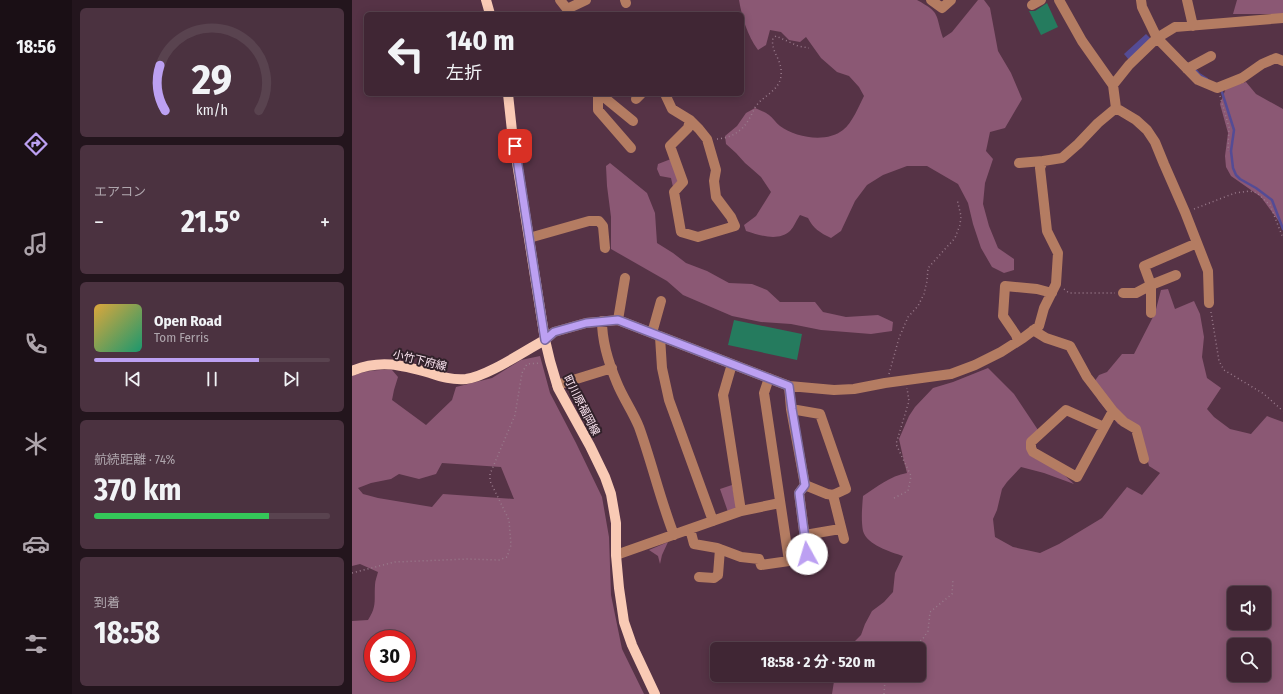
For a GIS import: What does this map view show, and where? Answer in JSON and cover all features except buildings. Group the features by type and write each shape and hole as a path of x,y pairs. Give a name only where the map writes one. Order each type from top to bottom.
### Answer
{"main road":[{"path":"486,0 489,12"},
{"name":"町川原福岡線","path":"508,96 512,131 545,340 550,361 557,385 590,446 605,477 611,494 616,523 616,555 624,622 632,645 654,694"},
{"name":"小竹下府線","path":"352,371 360,367 383,363 402,365 451,380 467,379 479,376 545,340"}],"street":[{"path":"560,0 569,11 586,0"},
{"path":"931,0 942,8 951,0"},
{"path":"1059,0 1082,41 1113,85 1116,108"},
{"path":"1141,0 1142,6 1157,38 1198,80 1217,88 1242,78 1262,64 1276,58 1283,61"},
{"path":"1187,0 1193,26"},
{"path":"1113,85 1130,65 1157,38 1175,27 1283,18"},
{"path":"1187,69 1212,56"},
{"path":"599,96 598,110 631,148"},
{"path":"602,96 633,121"},
{"path":"666,96 672,109 690,120 707,139 716,170 714,181 716,197 731,217 735,226 698,237 681,232 674,192 683,182 670,146 688,128 690,120"},
{"path":"1019,163 1062,158 1098,123 1116,108"},
{"path":"1116,108 1136,120 1147,130 1155,142 1186,212 1196,243 1208,271 1209,303"},
{"path":"545,340 554,332 586,323 618,320 789,386 834,390 854,389 951,374 975,365 1001,352 1039,326 1044,308 1054,288 1058,253 1047,231 1040,168 1043,161"},
{"path":"529,238 589,221 599,221 603,226 605,248"},
{"path":"1151,313 1151,285 1144,266 1196,243"},
{"path":"1123,293 1136,292 1176,275"},
{"path":"618,320 625,278"},
{"path":"1018,341 1016,335 1003,316 1005,286 1037,289 1054,288"},
{"path":"661,301 656,335 669,400 714,520"},
{"path":"602,321 602,330 606,350 617,383 638,426 664,509 674,535"},
{"path":"1033,330 1046,338 1070,346 1087,377 1113,411 1124,422 1136,429 1144,459"},
{"path":"732,364 723,395 740,511"},
{"path":"557,385 612,368"},
{"path":"690,529 694,544 720,549 741,557 759,559 761,565 789,561 764,393 769,378"},
{"path":"789,386 805,485 799,493 807,554"},
{"path":"792,409 820,414 846,489 833,495 805,485"},
{"path":"1104,427 1066,410 1031,442 1031,448 1033,452 1077,477 1113,411"},
{"path":"833,495 840,529 844,539"},
{"path":"616,555 740,511 780,503"},
{"path":"805,535 840,529"},
{"path":"699,577 714,578 718,575 720,549"}],"path":[{"path":"707,139 730,137 748,121 757,105 776,88 781,76 781,63 772,45 773,38 776,36 798,46 809,48"},
{"path":"1217,88 1229,127 1228,152"},
{"path":"1186,212 1235,193 1250,191 1257,193 1270,205 1283,238"},
{"path":"885,383 893,361 898,338 908,317 918,306 924,294 928,268 955,238 960,225 961,216 957,199"},
{"path":"1054,288 1069,293 1123,293"},
{"path":"1209,303 1219,361 1224,370 1264,394 1283,410"},
{"path":"352,573 395,562 467,559 499,560 507,557 511,545 510,520 490,481 490,474 515,415 522,373 527,364 550,361"},
{"path":"894,498 908,491 911,476 896,444 909,401 905,381"},
{"path":"917,642 922,640 928,631 930,612 952,594 953,579"},
{"path":"884,694 885,682"}],"shaded area":[{"path":"739,0 917,0 934,11 938,19 943,38 952,32 978,0 984,0 990,8 998,51 1011,73 1022,99 1005,128 990,132 986,151 993,159 985,183 983,204 989,226 998,248 1014,259 1014,270 1004,273 992,267 981,248 968,203 958,184 927,166 907,166 883,175 867,185 855,201 841,231 831,238 817,230 808,218 800,215 790,231 780,236 768,237 746,231 744,225 756,216 771,192 761,177 726,144 725,136 737,126 746,113 755,108 770,116 780,126 794,134 820,138 829,137 846,127 855,114 864,96 859,87 849,76 837,72 821,58 806,37 800,42 789,40 781,32 770,30 766,45 758,50 746,26 744,12 742,12"},
{"path":"1237,0 1283,0 1283,14 1233,14"},
{"path":"1146,34 1151,39 1129,60 1124,54"},
{"path":"1246,82 1256,94 1283,109 1283,227 1261,197 1231,176 1226,167 1225,156 1228,133 1220,104 1226,88"},
{"path":"671,159 680,178 673,187 671,178 660,176 657,169 658,164"},
{"path":"610,163 647,193 655,213 657,243 686,263 707,271 729,283 752,284 767,290 780,302 815,302 823,312 846,317 878,315 893,322 892,331 871,334 821,330 791,324 761,322 732,316 683,295 667,281 611,249 611,217 606,166"},
{"path":"1168,289 1175,309 1194,301 1200,314 1204,337 1202,357 1207,378 1221,388 1207,409 1214,417 1230,429 1251,434 1267,416 1283,422 1283,694 832,694 834,682 926,682 926,642 854,642 861,635 872,611 884,602 893,592 895,573 903,556 874,544 865,536 862,523 863,496 884,482 901,474 907,473 899,439 909,416 915,407 933,388 988,368 1014,394 1038,430 1029,443 1074,484 1044,473 1021,467 1002,489 997,510 993,519 995,537 1013,547 1040,553 1059,544 1102,518 1127,487 1142,495 1160,473 1149,466 1144,446 1132,429 1118,424 1098,400 1094,382 1099,375 1107,372 1122,354 1134,354 1155,313 1161,290"},
{"path":"540,356 550,393 602,497 609,537 611,595 622,649 644,694 352,694 352,621 368,620 371,615 374,607 375,583 378,572 360,564 352,566 352,376 372,371 392,370 398,377 392,400 426,425 452,400 456,387 492,378 521,360","holes":["442,463 501,467 514,499 443,494 432,507 378,498 363,494 358,488 371,483 391,479 399,474 419,479 436,474"]},
{"path":"732,485 737,508 728,512 720,489"},
{"path":"668,542 660,564 658,556 649,550"}],"waterway":[{"path":"1194,68 1199,74 1207,79"},
{"path":"1221,89 1234,130 1231,151 1233,168 1236,175 1272,200 1283,229"}],"route":[{"path":"515,146 545,340 554,332 586,323 618,320 789,386 805,485 799,493 807,554"}]}
